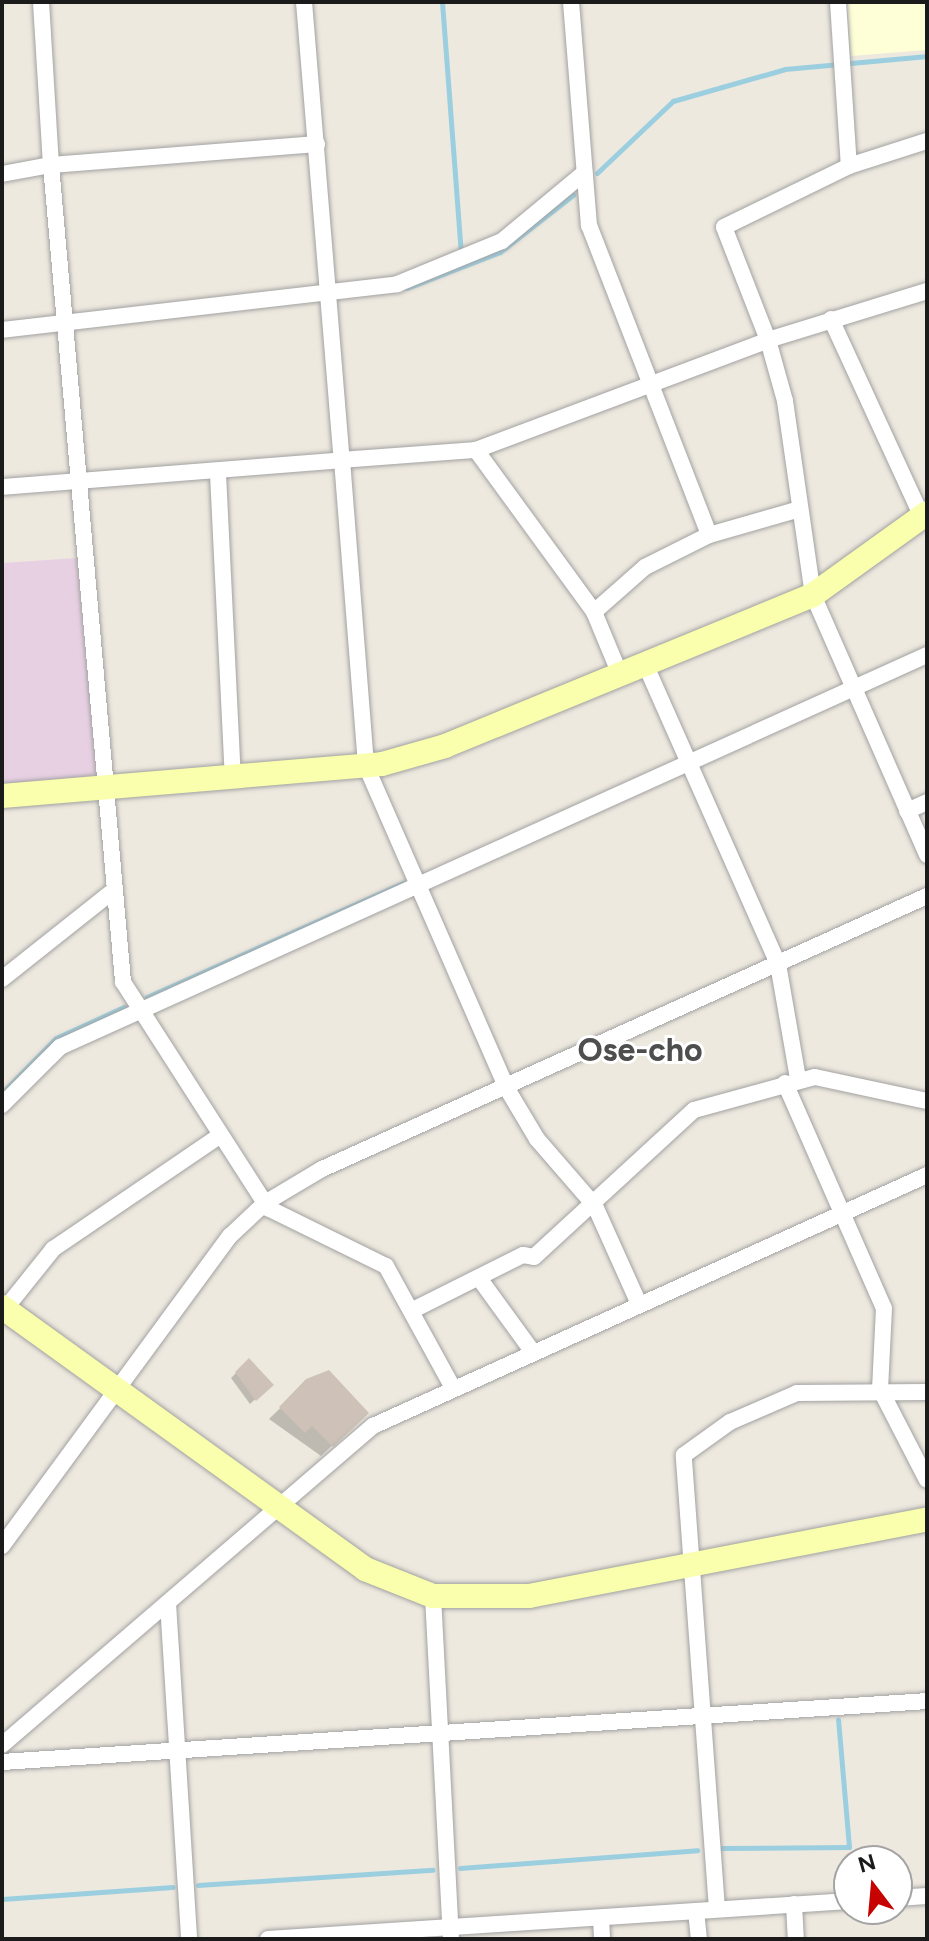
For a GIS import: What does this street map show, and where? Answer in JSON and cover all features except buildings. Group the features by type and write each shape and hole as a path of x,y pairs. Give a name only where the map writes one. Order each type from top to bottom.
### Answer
{"street":[{"path":"41,2 51,165 123,982 218,1137 265,1203 386,1266 413,1310 453,1388"},
{"path":"304,2 366,766 506,1087 537,1139 595,1206 639,1304"},
{"path":"571,2 589,225 709,535"},
{"path":"838,2 849,166"},
{"path":"927,141 849,166 724,227 768,340 785,401 796,510 813,595 851,688 927,855"},
{"path":"2,174 51,165 317,144"},
{"path":"2,330 329,292 446,269 502,241 584,173"},
{"path":"2,487 218,474 342,460 476,450 768,340 927,291"},
{"path":"2,796 366,766 445,746 621,677 813,595 925,515 831,319"},
{"path":"476,450 594,612 621,677"},
{"path":"218,474 233,776"},
{"path":"594,612 645,567 709,535 796,510"},
{"path":"2,1105 60,1047 927,655"},
{"path":"646,666 778,964 791,1081 842,1213 884,1308 880,1389 927,1480"},
{"path":"907,811 927,802"},
{"path":"2,979 113,891"},
{"path":"2,1546 230,1236 265,1203 322,1169 927,896"},
{"path":"413,1310 523,1255 534,1257 595,1206 694,1110 791,1081 927,1101"},
{"path":"218,1137 53,1249 4,1308 365,1569 433,1596 497,1601 927,1519"},
{"path":"2,1745 373,1426 532,1351 927,1175"},
{"path":"479,1278 532,1351"},
{"path":"717,1909 686,1451 779,1399 880,1389 927,1392"},
{"path":"433,1596 450,1933"},
{"path":"168,1603 189,1939"},
{"path":"2,1762 927,1701"},
{"path":"268,1939 450,1933 601,1918 833,1902"},
{"path":"794,1904 796,1939"},
{"path":"696,1911 699,1939"},
{"path":"601,1918 602,1939"}],"shaded area":[{"path":"847,2 927,2 927,50 851,56"},
{"path":"77,558 97,775 2,787 2,563"}],"waterway":[{"path":"442,2 461,252"},
{"path":"597,173 673,101 785,69 927,56"},
{"path":"407,288 500,252 573,195"},
{"path":"147,997 403,883"},
{"path":"2,1093 56,1038 124,1007"},
{"path":"721,1848 849,1847 838,1719"},
{"path":"460,1868 697,1850"},
{"path":"198,1885 433,1870"},
{"path":"2,1899 173,1887"}],"district":[{"name":"Ose-cho","path":"640,1050"}]}
